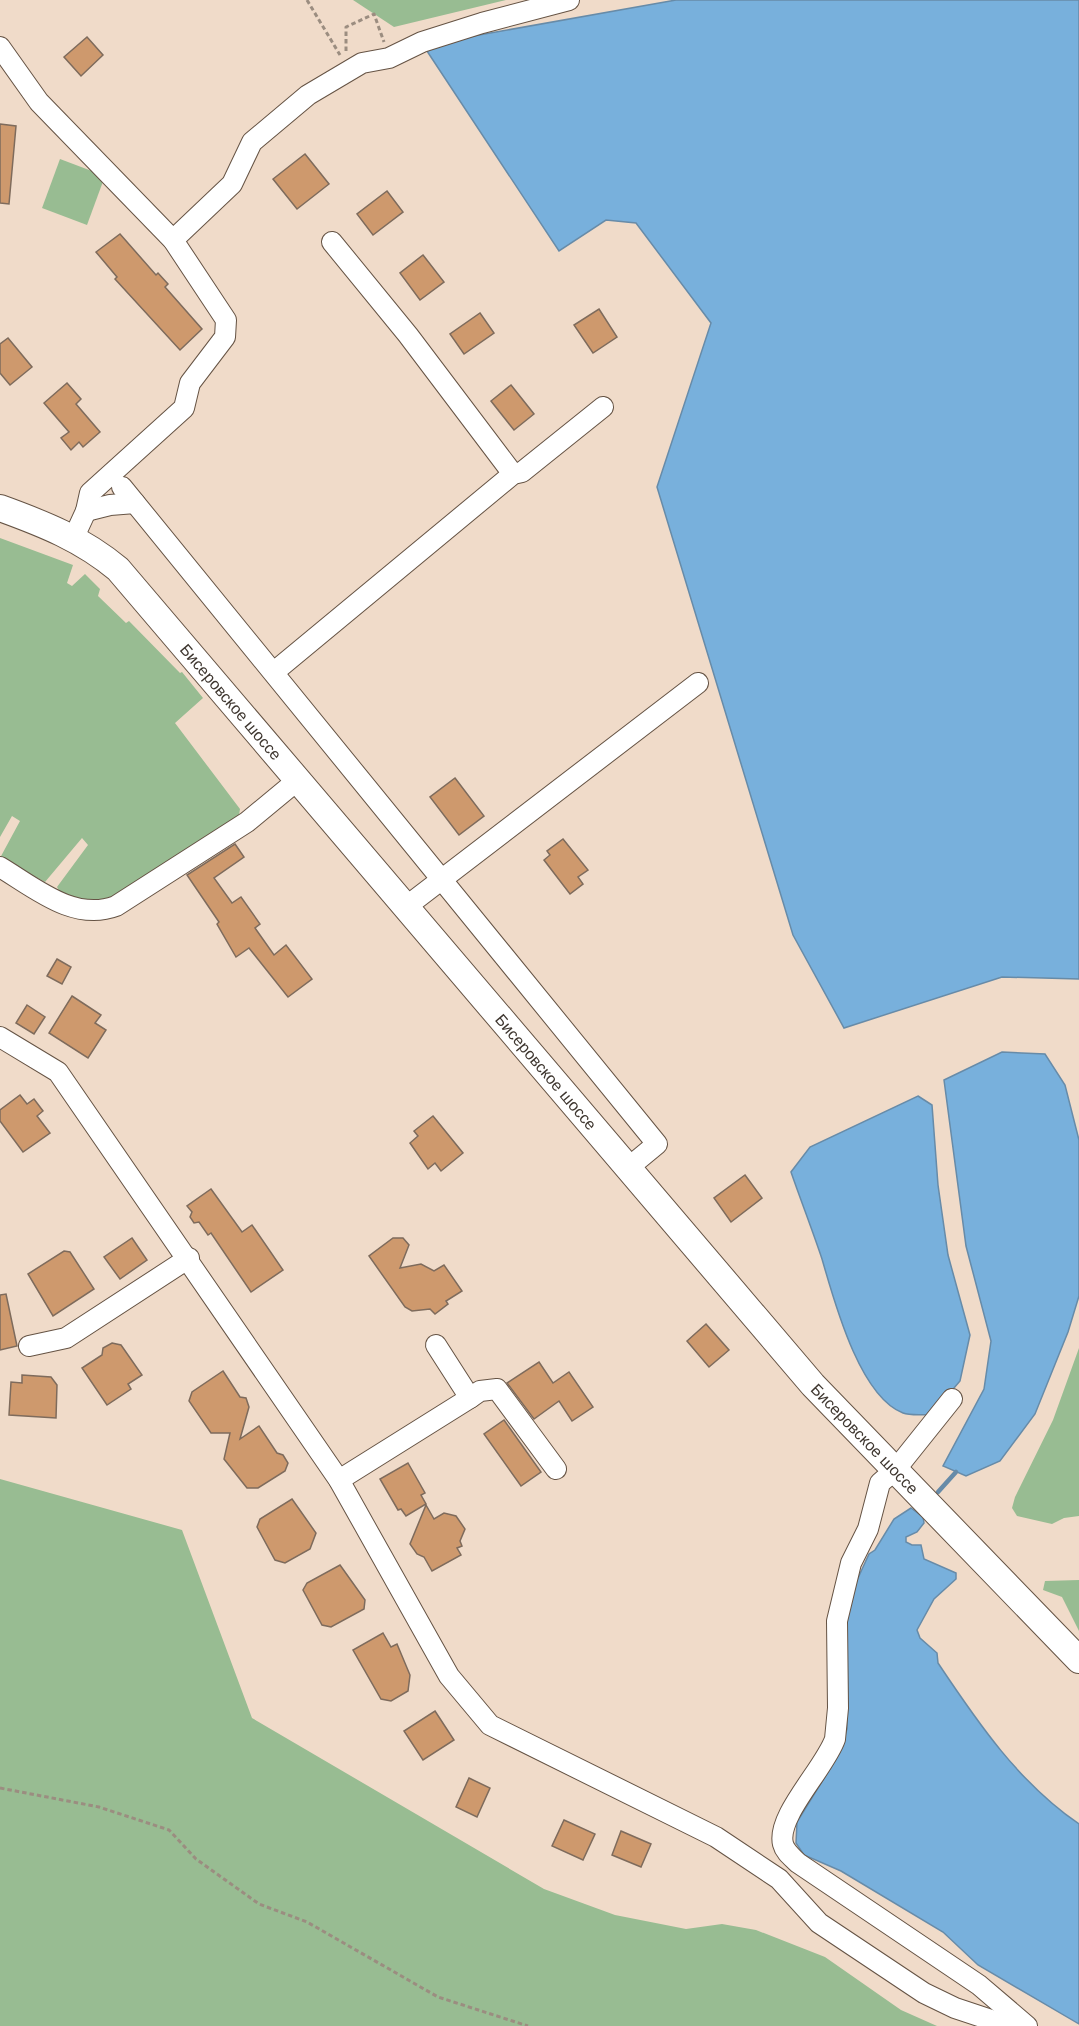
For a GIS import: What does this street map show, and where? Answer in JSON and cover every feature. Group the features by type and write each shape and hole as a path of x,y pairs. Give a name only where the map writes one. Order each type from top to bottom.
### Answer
{"main road":[{"name":"Бисеровское шоссе","path":"0,508 74,537 118,569 813,1385 1079,1660"}],"lane":[{"path":"172,240 232,184 252,142 309,95 362,63 389,58 422,42 482,23 569,0"},
{"path":"4,59 39,102 172,240 226,320 225,337 190,383 184,408 90,493 86,511 74,537"},
{"path":"332,242 408,335 513,474"},
{"path":"274,672 513,474 522,472 603,407"},
{"path":"122,487 657,1144 628,1168"},
{"path":"86,511 110,505 135,503"},
{"path":"407,906 699,682"},
{"path":"0,867 70,907 101,911 116,906 247,822 299,779"},
{"path":"0,1037 58,1072 189,1258 339,1480 449,1676 490,1725 716,1837 779,1879 819,1923 924,1993 954,2008 1010,2026"},
{"path":"28,1346 66,1338 189,1258"},
{"path":"436,1346 470,1398"},
{"path":"339,1480 480,1392 496,1389 556,1470"},
{"path":"952,1399 896,1469 880,1483 868,1529 851,1563 840,1604 835,1739 831,1751 787,1821 782,1838 784,1847 798,1863 979,1985 1028,2026"}],"path":[{"path":"307,0 343,59 346,52 346,27 374,14 389,58"},
{"path":"0,1788 99,1807 169,1830 196,1859 259,1904 307,1922 438,1998 528,2026"}],"green space":[{"path":"353,0 506,0 394,27"},
{"path":"60,159 105,176 87,225 42,208"},
{"path":"0,538 73,565 67,583 72,586 85,574 100,589 98,596 126,623 129,621 180,673 182,672 203,698 175,723 240,809 239,815 114,898 86,903 61,894 57,887 88,845 82,838 45,882 0,858 20,821 12,816 0,837"},
{"path":"1079,1348 1079,1516 1064,1518 1052,1524 1017,1516 1012,1508 1015,1497 1053,1420"},
{"path":"0,1479 182,1530 252,1718 544,1889 615,1915 686,1929 722,1924 756,1930 825,1957 901,2010 937,2026 0,2026"},
{"path":"1079,1580 1079,1631 1062,1597 1043,1590 1045,1581"}],"water":[{"path":"676,0 1079,0 1079,979 1002,977 844,1028 793,935 657,487 711,323 636,223 606,220 559,251 423,45"},
{"path":"1002,1052 1045,1054 1065,1085 1079,1140 1079,1296 1068,1332 1035,1414 1000,1461 966,1476 943,1466 984,1389 991,1341 966,1246 944,1080"},
{"path":"918,1096 932,1105 938,1185 948,1255 970,1335 960,1381 931,1415 906,1414 887,1403 873,1388 861,1368 841,1321 791,1172 810,1147"},
{"path":"911,1508 923,1517 924,1523 917,1532 906,1537 906,1542 921,1545 924,1559 956,1573 956,1579 934,1599 917,1630 920,1638 937,1653 938,1663 968,1708 1001,1751 1037,1790 1079,1824 1079,2024 978,1965 943,1932 841,1871 804,1855 796,1843 797,1822 839,1754 847,1729 847,1615 853,1589 869,1554 875,1550 894,1519"}],"building":[{"path":"87,37 103,55 81,76 64,57"},
{"path":"0,124 16,126 9,204 0,203"},
{"path":"305,154 329,184 297,209 273,179"},
{"path":"387,191 403,212 373,235 357,214"},
{"path":"120,234 156,275 158,273 168,284 165,287 202,329 180,350 115,279 117,277 96,252"},
{"path":"423,255 444,282 420,300 400,273"},
{"path":"599,309 617,337 593,353 574,325"},
{"path":"480,313 494,333 464,354 450,334"},
{"path":"8,338 32,367 10,385 0,373 0,344"},
{"path":"67,383 81,399 76,404 100,432 83,447 79,442 71,450 61,438 69,432 44,403"},
{"path":"511,385 534,414 514,430 491,401"},
{"path":"455,778 484,816 459,835 430,797"},
{"path":"563,839 588,870 578,877 583,884 570,894 544,860 550,855 547,851"},
{"path":"235,844 244,857 214,878 232,903 241,897 260,924 255,928 274,955 286,945 312,979 288,997 249,948 236,957 217,924 219,922 187,875"},
{"path":"57,959 71,967 62,984 47,976"},
{"path":"72,996 101,1015 95,1023 106,1030 88,1058 49,1033"},
{"path":"27,1005 45,1017 34,1034 16,1023"},
{"path":"20,1095 27,1104 34,1099 43,1111 37,1116 50,1133 23,1152 0,1121 0,1110"},
{"path":"433,1116 463,1153 441,1171 435,1163 428,1169 410,1143 418,1136 414,1131"},
{"path":"745,1175 762,1198 731,1222 714,1198"},
{"path":"211,1189 242,1232 252,1225 283,1270 251,1292 211,1233 208,1235 199,1222 194,1223 190,1217 192,1212 187,1206"},
{"path":"132,1238 147,1260 120,1279 104,1257"},
{"path":"393,1238 403,1238 409,1245 400,1268 421,1264 434,1271 444,1265 462,1291 446,1301 448,1304 435,1314 430,1309 412,1311 405,1307 369,1256"},
{"path":"64,1251 70,1252 94,1289 53,1316 28,1274"},
{"path":"6,1294 17,1346 0,1350 0,1295"},
{"path":"706,1324 729,1350 709,1367 687,1341"},
{"path":"112,1343 121,1345 142,1375 128,1384 131,1389 107,1405 82,1368 102,1355 103,1348"},
{"path":"539,1362 553,1383 569,1372 593,1407 572,1421 559,1401 534,1419 507,1383"},
{"path":"223,1371 240,1397 246,1398 249,1407 240,1439 259,1426 277,1453 283,1455 288,1463 285,1471 258,1488 247,1488 224,1459 230,1433 211,1433 189,1401 192,1392"},
{"path":"22,1375 51,1377 57,1385 56,1418 9,1415 11,1382 22,1383"},
{"path":"504,1420 541,1472 521,1486 484,1434"},
{"path":"408,1463 425,1493 421,1495 426,1504 406,1516 401,1509 398,1510 380,1479"},
{"path":"292,1499 316,1533 310,1549 285,1563 275,1560 257,1527 260,1519"},
{"path":"426,1505 434,1519 444,1513 456,1516 465,1529 460,1541 462,1546 457,1548 461,1555 432,1571 424,1557 417,1554 410,1544"},
{"path":"340,1565 365,1600 364,1609 331,1627 322,1625 303,1590 307,1583"},
{"path":"383,1633 391,1647 397,1644 410,1675 408,1691 391,1701 381,1699 353,1650"},
{"path":"435,1711 454,1740 423,1760 404,1731"},
{"path":"469,1778 490,1788 477,1817 456,1807"},
{"path":"564,1820 595,1834 583,1860 552,1846"},
{"path":"621,1831 651,1844 641,1867 612,1855"}],"waterway":[{"path":"938,1492 956,1472"}]}
